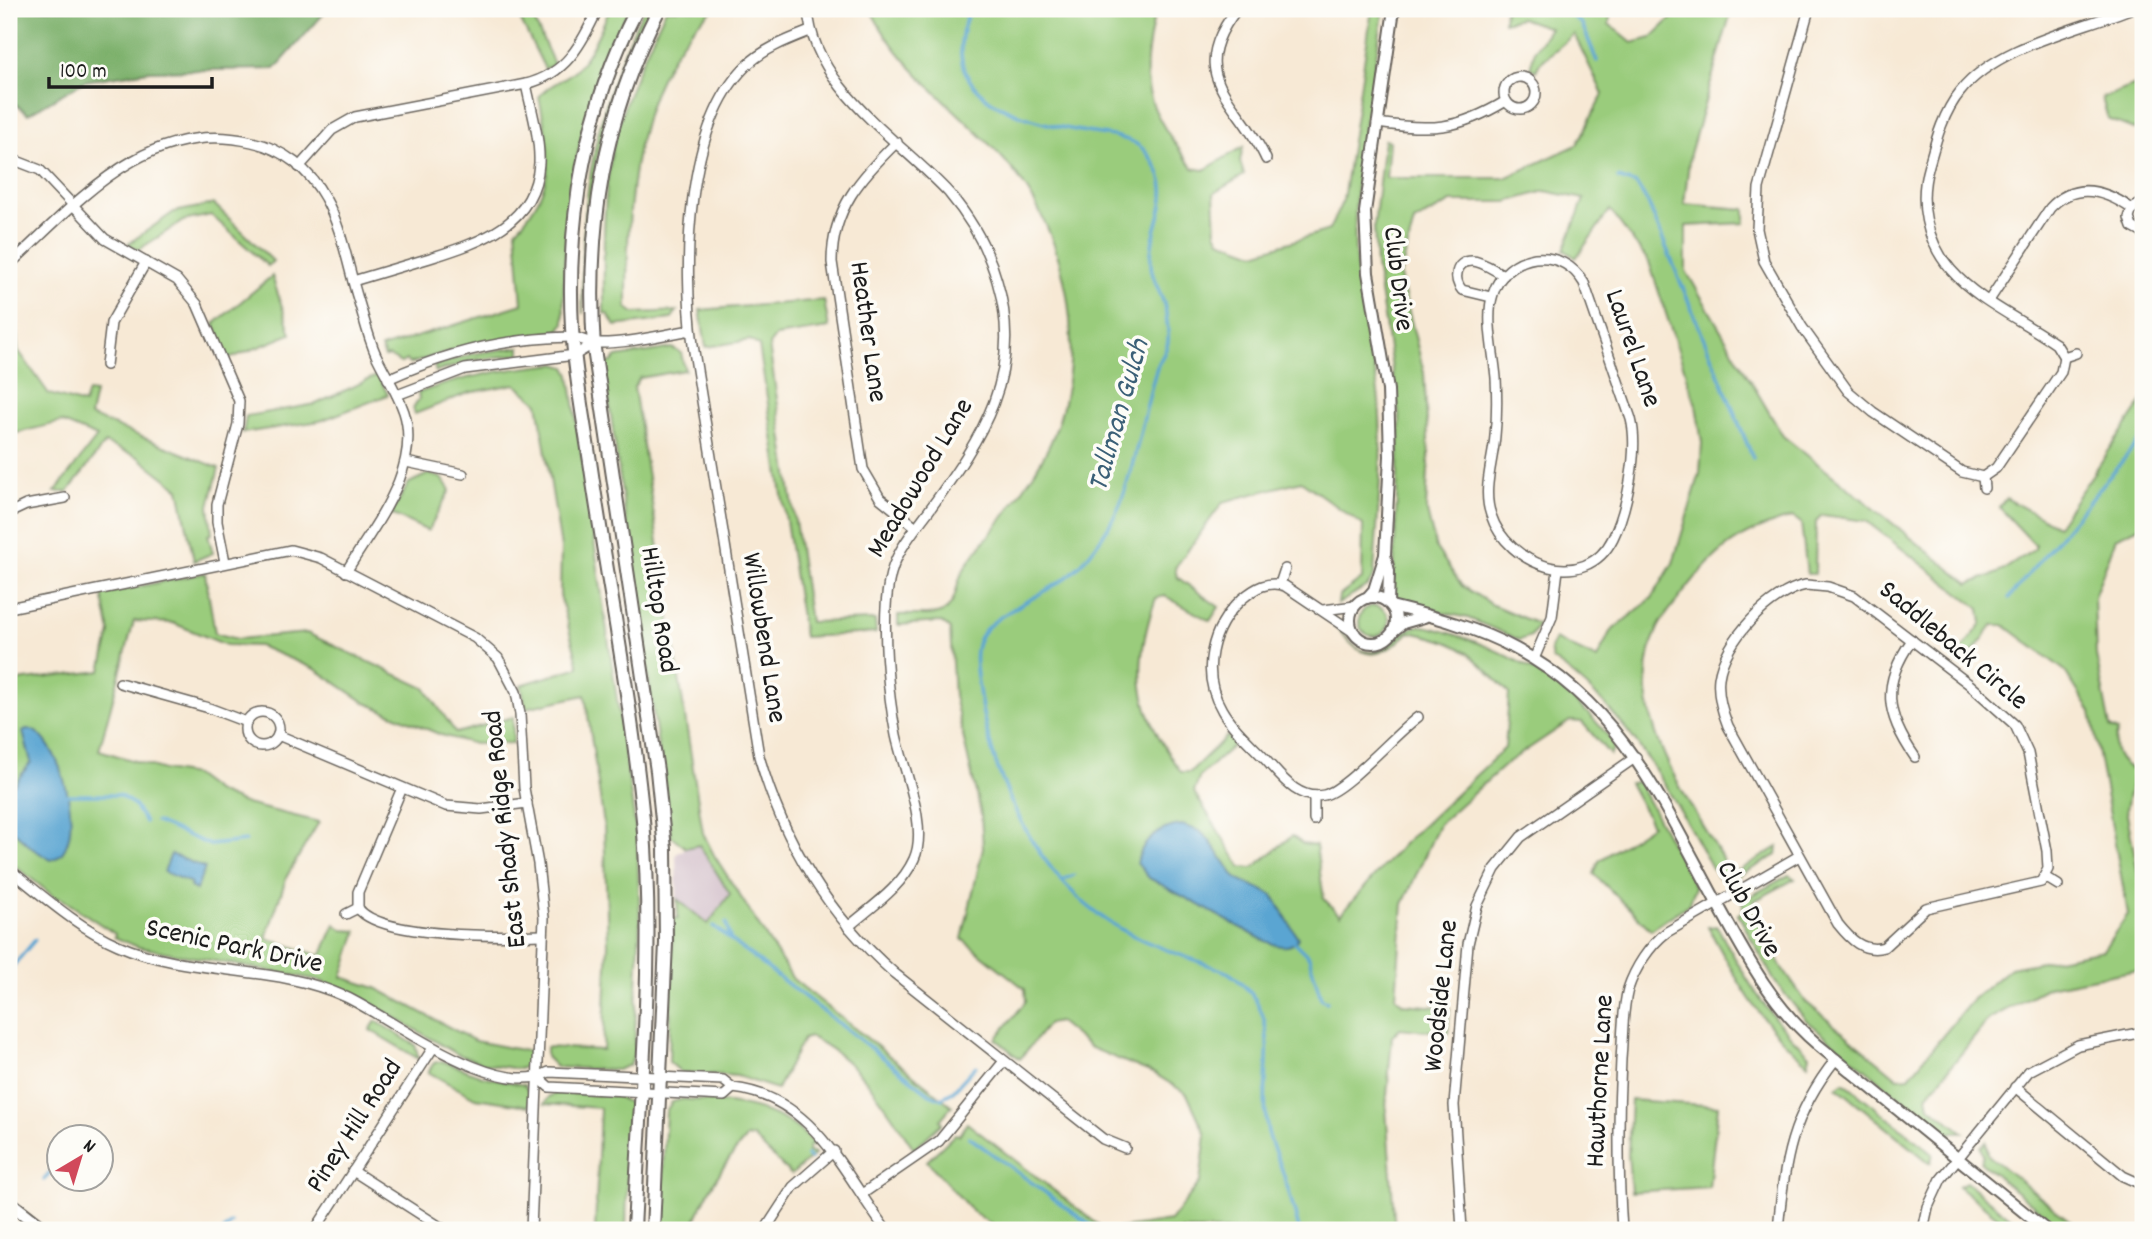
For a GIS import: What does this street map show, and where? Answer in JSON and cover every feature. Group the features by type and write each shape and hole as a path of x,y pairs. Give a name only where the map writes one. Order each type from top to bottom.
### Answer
{"main road":[{"name":"Hilltop Road","path":"634,1230 647,908 642,817 575,355 571,256 580,175 603,87 637,9"},
{"name":"Hilltop Road","path":"653,1230 667,912 663,827 593,344 591,265 602,165 621,96 659,9"},
{"path":"9,1202 45,1230"}],"street":[{"path":"299,167 332,130 358,116 526,83 549,76 566,64 580,46 598,9"},
{"name":"Meadowood Lane","path":"808,9 810,31 821,58 836,81 948,193 979,235 998,283 1005,329 1002,374 989,418 970,454 898,554 891,573 887,618 893,714 917,819 918,844 915,858 900,881 848,927"},
{"path":"1237,9 1218,41 1216,74 1223,95 1254,133 1266,159"},
{"name":"Club Drive","path":"1367,598 1374,590 1385,555 1390,418 1364,235 1394,9"},
{"path":"1809,9 1759,188 1757,229 1764,261 1802,327 1848,391 1873,412 1962,472 1983,477 1993,472 2011,447 2061,372 2064,356 2056,344 1990,299 1950,268 1940,255 1927,223 1926,178 1945,116 1968,83 1998,60 2130,9"},
{"name":"Willowbend Lane","path":"810,31 779,44 748,64 716,108 705,142 690,233 687,286 691,330 759,756 774,803 799,857 848,927 894,973 1004,1061 1103,1139 1125,1148"},
{"path":"353,281 479,243 499,232 519,214 534,188 539,165 526,83"},
{"path":"1377,123 1425,129 1445,127 1472,119 1506,101"},
{"path":"9,265 132,159 181,140 215,137 248,141 277,151 299,167 328,203 372,345 397,396 408,430 406,462 397,485 346,572"},
{"name":"Heather Lane","path":"897,142 863,176 845,202 836,226 832,262 863,469 880,498 916,527"},
{"path":"9,158 40,170 105,239 180,282 194,298 237,394 238,424 216,511 225,562"},
{"path":"1990,299 2050,208 2063,196 2084,190 2097,191 2113,196 2132,209"},
{"path":"2143,202 2132,209 2130,223 2136,231 2143,233"},
{"name":"Laurel Lane","path":"1504,275 1520,262 1544,257 1562,262 1581,277 1591,298 1633,428 1634,460 1612,540 1595,561 1558,570"},
{"path":"1492,298 1462,290 1457,282 1458,270 1464,263 1472,261 1504,275 1492,298 1496,403 1489,512 1499,532 1518,553 1538,564 1558,570 1549,628 1534,659"},
{"path":"106,365 111,323 146,262"},
{"path":"397,396 469,368 575,355 593,344 691,330"},
{"path":"388,379 469,349 573,337 593,344"},
{"path":"2064,356 2076,354"},
{"path":"406,462 463,474"},
{"path":"1983,477 1984,488"},
{"path":"9,513 26,505 65,498"},
{"name":"East Shady Ridge Road","path":"9,608 292,550 317,556 470,636 498,658 512,683 519,703 527,803 542,891 539,1078 531,1230"},
{"name":"Club Drive","path":"1385,555 1389,571 1390,604 1485,635 1534,659 1597,708 1636,757 1778,1007 1836,1059 2046,1230"},
{"path":"1280,584 1285,569"},
{"path":"1418,717 1339,788 1314,796 1294,789 1230,722 1219,704 1212,684 1213,648 1226,616 1257,588 1280,584 1323,610 1362,640 1377,642 1403,623 1424,617"},
{"name":"Saddleback Circle","path":"1875,950 1856,942 1838,924 1723,712 1718,681 1726,657 1771,600 1806,585 1828,587 1854,596 1992,702 2018,730 2028,753 2049,865 2045,877"},
{"path":"1323,610 1347,609 1367,598 1378,598 1390,604 1396,618 1394,630"},
{"path":"1355,633 1351,621 1356,606"},
{"path":"1912,640 1894,669 1890,697 1898,729 1915,757"},
{"path":"120,683 209,708 246,722"},
{"path":"255,713 268,713 278,722 278,735 270,744 257,745 246,735 246,722 255,713"},
{"path":"278,735 402,788 460,808 489,809 527,803"},
{"name":"Woodside Lane","path":"1462,1230 1454,1112 1468,944 1477,906 1495,869 1521,837 1636,757"},
{"path":"358,908 358,892 402,788"},
{"path":"1314,796 1314,820"},
{"name":"Hawthorne Lane","path":"1622,1230 1617,1141 1628,990 1639,966 1661,937 1799,856"},
{"name":"Scenic Park Drive","path":"9,869 81,925 120,946 164,960 320,987 358,1003 433,1048 480,1069 539,1078 549,1087 724,1096 733,1088 723,1080 549,1072 539,1078"},
{"path":"1876,962 1875,950 1884,947 1926,908 2033,885 2045,877 2058,885"},
{"path":"346,914 358,908"},
{"path":"358,908 369,917 423,931 471,936 543,935"},
{"path":"1923,1230 1937,1186 2015,1087 2035,1067 2064,1050 2143,1032"},
{"name":"Piney Hill Road","path":"315,1230 433,1048"},
{"path":"1777,1230 1784,1169 1792,1135 1809,1096 1836,1059"},
{"path":"862,1194 939,1141 1004,1061"},
{"path":"2015,1087 2123,1176 2143,1186"},
{"path":"733,1088 765,1096 791,1109 813,1127 834,1152 886,1230"},
{"path":"765,1230 789,1192 834,1152"},
{"path":"354,1171 445,1230"}],"shaded area":[{"path":"699,845 730,894 708,924 677,899 676,854"}],"green space":[{"path":"9,9 328,9 275,69 149,71 85,81 28,114 9,99"},
{"path":"529,9 554,64 545,69 519,17"},
{"path":"610,9 629,9 597,84 576,162 566,242 564,323 559,331 477,343 409,364 406,360 401,363 389,356 385,357 381,348 522,304 516,230 539,199 547,168 548,152 539,97 580,65 595,42"},
{"path":"644,9 651,9 612,100 597,158 585,244 583,314 583,235 593,157 613,82"},
{"path":"666,9 714,9 686,37 665,70 650,107 639,146 632,188 627,308 634,313 677,311 671,319 615,326 608,314 604,314 604,223 609,169 624,107"},
{"path":"870,9 1156,9 1147,58 1147,77 1156,111 1193,168 1204,170 1243,147 1240,161 1244,175 1214,193 1216,232 1220,240 1255,253 1329,230 1343,200 1372,9 1383,13 1360,160 1355,220 1357,268 1379,401 1380,489 1374,576 1368,585 1338,604 1339,596 1362,579 1363,525 1301,481 1223,502 1175,568 1177,577 1219,607 1210,621 1165,596 1156,598 1143,646 1141,668 1142,688 1155,729 1181,772 1190,772 1227,736 1235,744 1200,776 1194,792 1241,867 1253,868 1292,836 1303,844 1316,846 1324,899 1340,915 1403,844 1505,748 1509,693 1466,652 1443,640 1409,632 1379,653 1360,649 1377,651 1404,632 1419,626 1435,628 1474,641 1542,676 1581,707 1615,745 1610,755 1582,722 1570,721 1507,763 1439,824 1403,904 1396,997 1403,1004 1450,1008 1448,1033 1400,1028 1392,1036 1386,1108 1395,1230 1110,1230 1170,1221 1200,1182 1206,1135 1187,1094 1155,1074 1091,1048 1059,1022 1048,1024 1020,1059 996,1039 1026,1001 1025,989 962,939 983,848 981,815 954,696 950,629 941,622 898,625 898,615 936,614 950,606 966,566 1003,518 1043,458 1064,403 1070,367 1071,330 1067,293 1058,257 1045,223 1028,191 1006,162 898,52"},
{"path":"1505,9 1611,9 1609,24 1632,43 1651,38 1681,9 1732,9 1690,154 1684,204 1745,209 1745,223 1686,226 1686,271 1783,436 1969,584 2000,572 2035,549 2035,545 1999,507 2006,498 2057,526 2143,401 2143,525 2116,538 2094,597 2096,655 2110,727 2118,731 2115,743 2117,754 2123,763 2134,770 2126,809 2143,901 2143,969 2048,987 1989,1019 1927,1096 1929,1106 1963,1132 1953,1132 1947,1136 1806,1020 1775,982 1738,914 1743,911 1743,900 1789,875 1795,879 1754,901 1751,911 1782,968 1806,1002 1898,1078 1909,1077 1973,999 2010,968 2103,950 2128,914 2091,712 2064,670 2004,625 1993,625 1963,665 1955,659 1982,623 1980,609 1866,521 1822,515 1816,521 1815,574 1807,574 1801,523 1793,517 1758,529 1730,544 1696,577 1660,623 1648,659 1647,691 1652,722 1663,752 1727,867 1738,871 1778,847 1777,855 1733,879 1717,877 1647,757 1604,704 1580,680 1552,659 1550,649 1555,639 1597,659 1610,632 1652,598 1673,563 1700,473 1702,443 1696,405 1649,262 1610,210 1576,258 1564,250 1584,199 1545,191 1507,202 1451,202 1414,222 1400,276 1424,373 1429,454 1426,508 1436,548 1462,586 1493,605 1538,624 1531,636 1520,640 1468,618 1403,604 1393,593 1400,420 1376,265 1374,226 1384,140 1389,141 1386,178 1505,178 1577,145 1603,94 1574,34 1540,63 1536,71 1530,68 1535,50 1550,28 1521,18 1504,22"},
{"path":"2143,82 2143,147 2141,132 2108,119 2102,98"},
{"path":"214,204 273,261 268,266 211,215 183,221 138,250 128,244 174,212"},
{"path":"9,273 18,350 49,394 84,404 88,392 95,393 90,416 219,468 209,506 212,534 208,535 213,553 194,561 179,489 138,457 105,443 68,492 55,492 97,437 61,422 9,435"},
{"path":"272,276 291,334 229,359 214,324"},
{"path":"824,300 829,328 776,336 769,345 810,622 875,620 876,633 804,637 759,346 750,340 706,347 700,310"},
{"path":"520,347 520,354 474,360 436,372 434,366 472,354"},
{"path":"672,348 681,353 685,370 640,378 634,387 703,833 714,855 793,979 952,1106 940,1120 942,1123 914,1149 881,1100 857,1071 843,1058 810,1037 803,1039 777,1089 737,1076 681,1072 669,1062 673,919 678,918 677,899 708,924 730,894 699,845 686,848 671,836 604,367 605,362 610,363 617,357"},
{"path":"556,364 566,367 570,375 637,838 640,919 634,1055 630,1065 617,1070 556,1067 546,1057 546,1047 603,1050 608,944 604,825 585,695 526,708 521,685 579,667 560,595 561,548 538,403 515,384 468,393 415,414 413,408 419,399 418,393 435,387 486,374"},
{"path":"378,375 388,395 320,421 243,433 246,416 316,404"},
{"path":"428,474 442,478 450,490 428,531 391,514 409,483"},
{"path":"205,573 215,633 237,639 307,633 425,688 456,733 513,717 513,743 475,744 441,735 366,703 315,669 259,646 226,645 173,623 134,621 99,750 164,770 194,775 217,792 246,804 319,822 287,876 266,938 321,956 335,924 343,930 357,931 342,977 376,988 475,1041 532,1052 527,1066 519,1069 485,1064 457,1054 360,997 318,980 138,947 114,937 115,934 59,897 57,899 9,861 9,682 101,671 110,632 102,594"},
{"path":"1374,606 1385,610 1389,621 1385,632 1374,636 1363,632 1359,621 1363,610"},
{"path":"1638,782 1695,887 1690,903 1651,930 1594,874 1599,861 1652,825 1629,783"},
{"path":"1717,926 1747,979 1769,1010 1810,1055 1808,1064 1776,1033 1751,1001 1708,927"},
{"path":"376,1021 415,1045 419,1059 370,1030"},
{"path":"442,1061 482,1076 524,1085 530,1094 529,1106 475,1098 428,1072 434,1063"},
{"path":"1844,1082 1933,1154 1930,1163 1837,1087"},
{"path":"557,1093 616,1096 629,1103 626,1230 595,1230 600,1108 544,1104 549,1096"},
{"path":"683,1099 737,1104 772,1114 802,1132 815,1146 809,1146 808,1152 815,1154 791,1175 753,1137 746,1138 714,1181 691,1230 660,1230 666,1111 672,1102"},
{"path":"1631,1100 1718,1106 1709,1187 1631,1192 1628,1154"},
{"path":"967,1123 1105,1230 1000,1230 972,1211 927,1161 955,1134 959,1135"},
{"path":"1986,1141 1988,1155 2081,1230 2064,1230 1980,1162 1983,1156 1981,1147"},
{"path":"1966,1182 2026,1230 2014,1230 1958,1186"}],"water":[{"path":"26,729 38,734 50,747 67,790 69,834 63,851 51,860 33,849 9,827 9,791 31,762 23,732"},
{"path":"1182,825 1200,831 1236,878 1273,895 1298,938 1295,942 1287,946 1272,944 1149,878 1137,863 1143,848 1159,832"},
{"path":"171,854 205,868 196,890 190,887 191,883 164,872"}],"waterway":[{"name":"Tallman Gulch","path":"970,9 961,38 962,63 971,82 986,98 1030,119 1130,141 1143,149 1155,165 1162,180 1163,193 1154,234 1151,265 1165,308 1168,334 1166,349 1156,370 1128,481 1109,526 1073,572 999,618 979,640 976,671 983,716 1002,780 1016,812 1032,841 1074,893 1113,925 1162,948 1229,973 1248,990 1260,1007 1267,1046 1265,1109 1268,1132 1299,1230"},
{"path":"1561,9 1565,11"},
{"path":"1569,13 1582,24 1597,61"},
{"path":"1618,178 1636,184 1648,203 1753,458"},
{"path":"2009,598 2143,436"},
{"path":"66,795 119,795 133,804 145,822"},
{"path":"156,822 210,845 246,841"},
{"path":"1063,880 1074,875"},
{"path":"726,923 730,937"},
{"path":"713,926 930,1094 942,1099"},
{"path":"9,971 35,940"},
{"path":"1294,942 1309,957 1321,998 1327,1002"},
{"path":"941,1098 951,1093 976,1066"},
{"path":"969,1137 1097,1230"},
{"path":"807,1156 810,1159"},
{"path":"224,1230 231,1223"}]}
